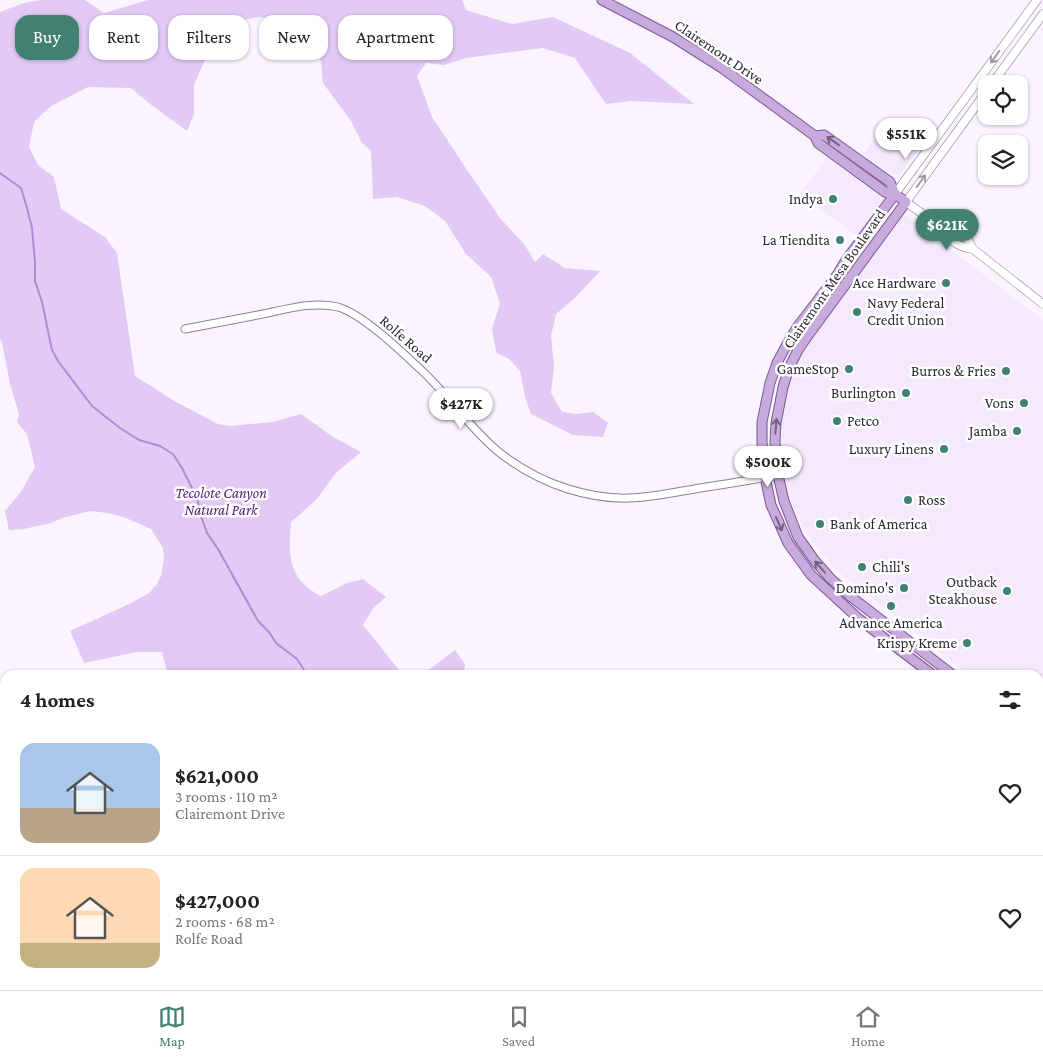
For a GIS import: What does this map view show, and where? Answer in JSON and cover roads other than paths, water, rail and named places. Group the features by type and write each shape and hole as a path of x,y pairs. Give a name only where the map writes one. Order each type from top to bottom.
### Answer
{"main road":[{"name":"Clairemont Drive","path":"602,0 682,42 722,68 815,136 824,135 833,141 890,182 895,194 938,224 948,237 962,248 973,249 1043,304"},
{"name":"Clairemont Mesa Boulevard","path":"926,670 859,619 811,575 788,543 771,505 765,477 762,422 770,383 777,363 798,326 1037,0"},
{"path":"999,75 1043,14"},
{"name":"Clairemont Mesa Boulevard","path":"946,670 855,600 830,578 798,537 784,501 778,475 775,442 776,423 782,387 798,350 978,103"}],"street":[{"name":"Rolfe Road","path":"185,329 289,309 317,305 338,307 361,318 401,351 431,379 478,433 499,452 521,468 569,490 619,498 644,498 778,475"}],"waterway":[{"path":"0,173 21,188 32,228 35,281 42,302 52,350 58,361 92,406 139,440 160,446 173,454 197,498 207,533 258,621 269,632 276,643 297,659 304,670"}],"place":[{"name":"Indya","path":"833,199"},
{"name":"La Tiendita","path":"840,240"},
{"name":"Ace Hardware","path":"946,283"},
{"name":"Navy Federal Credit Union","path":"857,312"},
{"name":"GameStop","path":"849,369"},
{"name":"Burros & Fries","path":"1006,371"},
{"name":"Burlington","path":"906,393"},
{"name":"Vons","path":"1024,403"},
{"name":"Petco","path":"837,421"},
{"name":"Jamba","path":"1017,431"},
{"name":"Luxury Linens","path":"944,449"},
{"name":"Ross","path":"908,500"},
{"name":"Bank of America","path":"820,524"},
{"name":"Chili's","path":"862,567"},
{"name":"Domino's","path":"904,588"},
{"name":"Outback Steakhouse","path":"1007,591"},
{"name":"Advance America","path":"891,606"},
{"name":"Krispy Kreme","path":"967,643"}],"park label":[{"name":"Tecolote Canyon Natural Park","path":"221,502"}]}
